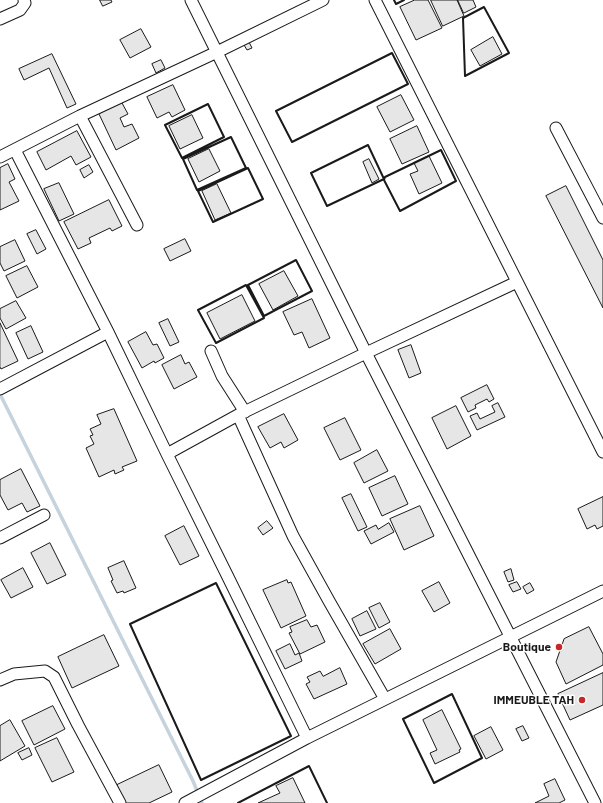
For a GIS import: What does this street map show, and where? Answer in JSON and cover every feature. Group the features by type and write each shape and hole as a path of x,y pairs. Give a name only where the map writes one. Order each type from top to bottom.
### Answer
{"street":[{"path":"0,19 20,10 26,3 24,0"},
{"path":"191,0 366,353 595,803"},
{"path":"0,157 80,116 324,0"},
{"path":"375,0 603,452"},
{"path":"80,116 137,224"},
{"path":"556,128 603,218"},
{"path":"15,150 108,332 166,454 307,738"},
{"path":"166,454 242,414 366,353 517,282"},
{"path":"0,389 108,332"},
{"path":"211,351 242,414 293,536 385,699"},
{"path":"0,538 44,515"},
{"path":"185,803 307,738 603,591"},
{"path":"0,680 14,674 45,671 54,677 120,803"}],"building":[{"path":"100,0 111,0 112,2 103,6"},
{"path":"415,0 428,0 442,28 416,40 400,7"},
{"path":"431,0 457,0 464,16 443,26"},
{"path":"458,0 473,0 476,7 464,13"},
{"path":"141,29 151,47 130,58 120,40"},
{"path":"493,37 502,54 480,66 471,50"},
{"path":"249,42 252,48 247,50 244,45"},
{"path":"52,54 76,104 67,108 49,68 24,80 19,69"},
{"path":"161,60 165,68 156,73 152,64"},
{"path":"173,85 185,110 172,117 169,112 157,118 147,97"},
{"path":"401,95 414,120 390,132 377,107"},
{"path":"122,103 128,114 120,118 124,127 132,124 139,138 116,150 99,114"},
{"path":"192,115 203,138 180,149 169,126"},
{"path":"417,126 429,152 402,164 390,139"},
{"path":"77,131 91,157 76,165 71,156 46,170 37,152"},
{"path":"209,149 220,171 199,182 188,159"},
{"path":"429,156 442,183 419,194 410,174 418,171 414,163"},
{"path":"369,159 379,179 372,183 363,162"},
{"path":"8,164 15,179 9,182 19,201 0,210 0,168"},
{"path":"89,165 93,172 84,178 80,170"},
{"path":"59,183 74,214 59,221 44,189"},
{"path":"217,184 231,213 215,220 202,191"},
{"path":"566,186 603,260 603,308 546,196"},
{"path":"109,200 122,226 112,231 110,228 89,238 91,243 78,249 64,222"},
{"path":"36,230 46,249 37,254 27,234"},
{"path":"185,239 191,251 170,261 164,249"},
{"path":"15,240 25,261 4,271 0,263 0,247"},
{"path":"27,266 38,287 17,298 6,276"},
{"path":"284,271 298,296 273,310 259,284"},
{"path":"242,295 255,321 220,339 207,313"},
{"path":"312,299 330,338 309,348 302,332 294,335 283,312"},
{"path":"16,301 26,318 6,329 0,318 0,309"},
{"path":"168,319 179,342 170,346 159,323"},
{"path":"0,323 18,361 1,369 0,367"},
{"path":"31,326 43,352 28,359 16,333"},
{"path":"146,332 153,345 157,344 164,358 155,363 154,361 142,368 128,342"},
{"path":"411,345 421,373 409,378 398,350"},
{"path":"181,355 185,364 189,362 197,377 174,389 162,365"},
{"path":"487,385 494,399 489,402 487,399 475,405 476,408 468,412 461,398"},
{"path":"498,403 505,417 477,430 470,416 477,413 480,419 495,412 492,406"},
{"path":"456,406 471,436 447,449 432,418"},
{"path":"114,409 137,461 122,467 124,470 115,474 114,470 99,477 86,448 94,444 90,436 93,435 90,429 101,424 97,415"},
{"path":"284,414 298,440 284,448 281,442 270,448 258,427"},
{"path":"345,418 361,450 340,460 324,428"},
{"path":"377,450 388,471 364,483 354,463"},
{"path":"21,469 40,506 27,512 22,503 8,510 0,495 0,480"},
{"path":"395,476 408,504 382,516 369,488"},
{"path":"351,494 367,527 358,531 342,498"},
{"path":"603,497 603,526 597,529 595,525 587,529 578,509"},
{"path":"420,506 434,536 404,550 390,519"},
{"path":"267,521 273,528 263,535 258,528"},
{"path":"389,523 394,532 371,544 364,531 376,525 378,529"},
{"path":"184,526 199,556 180,565 165,536"},
{"path":"50,543 66,575 47,584 31,553"},
{"path":"124,561 136,588 124,593 123,591 117,593 111,581 113,580 108,568"},
{"path":"23,568 33,587 11,598 1,580"},
{"path":"511,569 514,580 508,582 504,572"},
{"path":"287,580 288,583 291,582 306,616 281,628 263,590"},
{"path":"439,582 450,603 434,612 422,591"},
{"path":"517,582 521,589 513,592 509,585"},
{"path":"530,583 534,590 527,594 523,587"},
{"path":"380,603 390,622 379,628 369,608"},
{"path":"367,611 376,629 360,636 352,619"},
{"path":"307,620 311,627 317,625 325,642 300,654 289,633 292,632 290,627"},
{"path":"589,627 603,654 603,665 566,684 556,662 564,639"},
{"path":"390,629 401,649 375,664 363,644"},
{"path":"104,635 119,666 72,688 58,657"},
{"path":"290,644 295,655 299,653 302,661 285,669 276,651"},
{"path":"340,668 347,684 314,699 306,684 310,682 307,677 320,671 323,676"},
{"name":"IMMEUBLE TAH","path":"603,673 603,705 570,720 558,694"},
{"path":"53,706 65,729 34,745 22,721"},
{"path":"442,710 461,749 459,750 460,752 435,764 430,753 437,750 423,720"},
{"path":"10,720 25,746 0,761 0,726"},
{"path":"523,726 529,738 522,741 516,729"},
{"path":"491,727 503,750 486,759 474,736"},
{"path":"57,738 74,772 52,782 35,748"},
{"path":"29,748 32,755 22,760 18,753"},
{"path":"159,765 172,792 149,803 125,803 117,785"},
{"path":"293,778 305,803 258,803 280,793 276,786"},
{"path":"555,779 565,800 559,803 535,803 549,796 544,784"}],"waterway":[{"path":"0,394 193,781 202,803"}],"wall":[{"path":"394,0 396,4 404,0"},
{"path":"484,7 509,53 465,76 463,18 484,7"},
{"path":"392,53 408,84 292,142 276,111 392,53"},
{"path":"208,104 224,137 182,158 165,125 208,104"},
{"path":"231,137 246,168 197,190 183,159 231,137"},
{"path":"368,145 384,179 327,206 311,173 368,145"},
{"path":"441,150 456,181 400,211 384,180 385,177 441,150"},
{"path":"248,168 263,199 213,222 198,191 248,168"},
{"path":"296,260 312,291 264,316 248,285 296,260"},
{"path":"246,285 264,318 216,343 198,310 246,285"},
{"path":"216,583 291,736 201,780 130,624 216,583"},
{"path":"452,694 482,758 434,783 403,719 452,694"},
{"path":"238,803 309,766 327,803"}],"place":[{"name":"Boutique","path":"559,647"},
{"name":"IMMEUBLE TAH","path":"582,700"}]}
